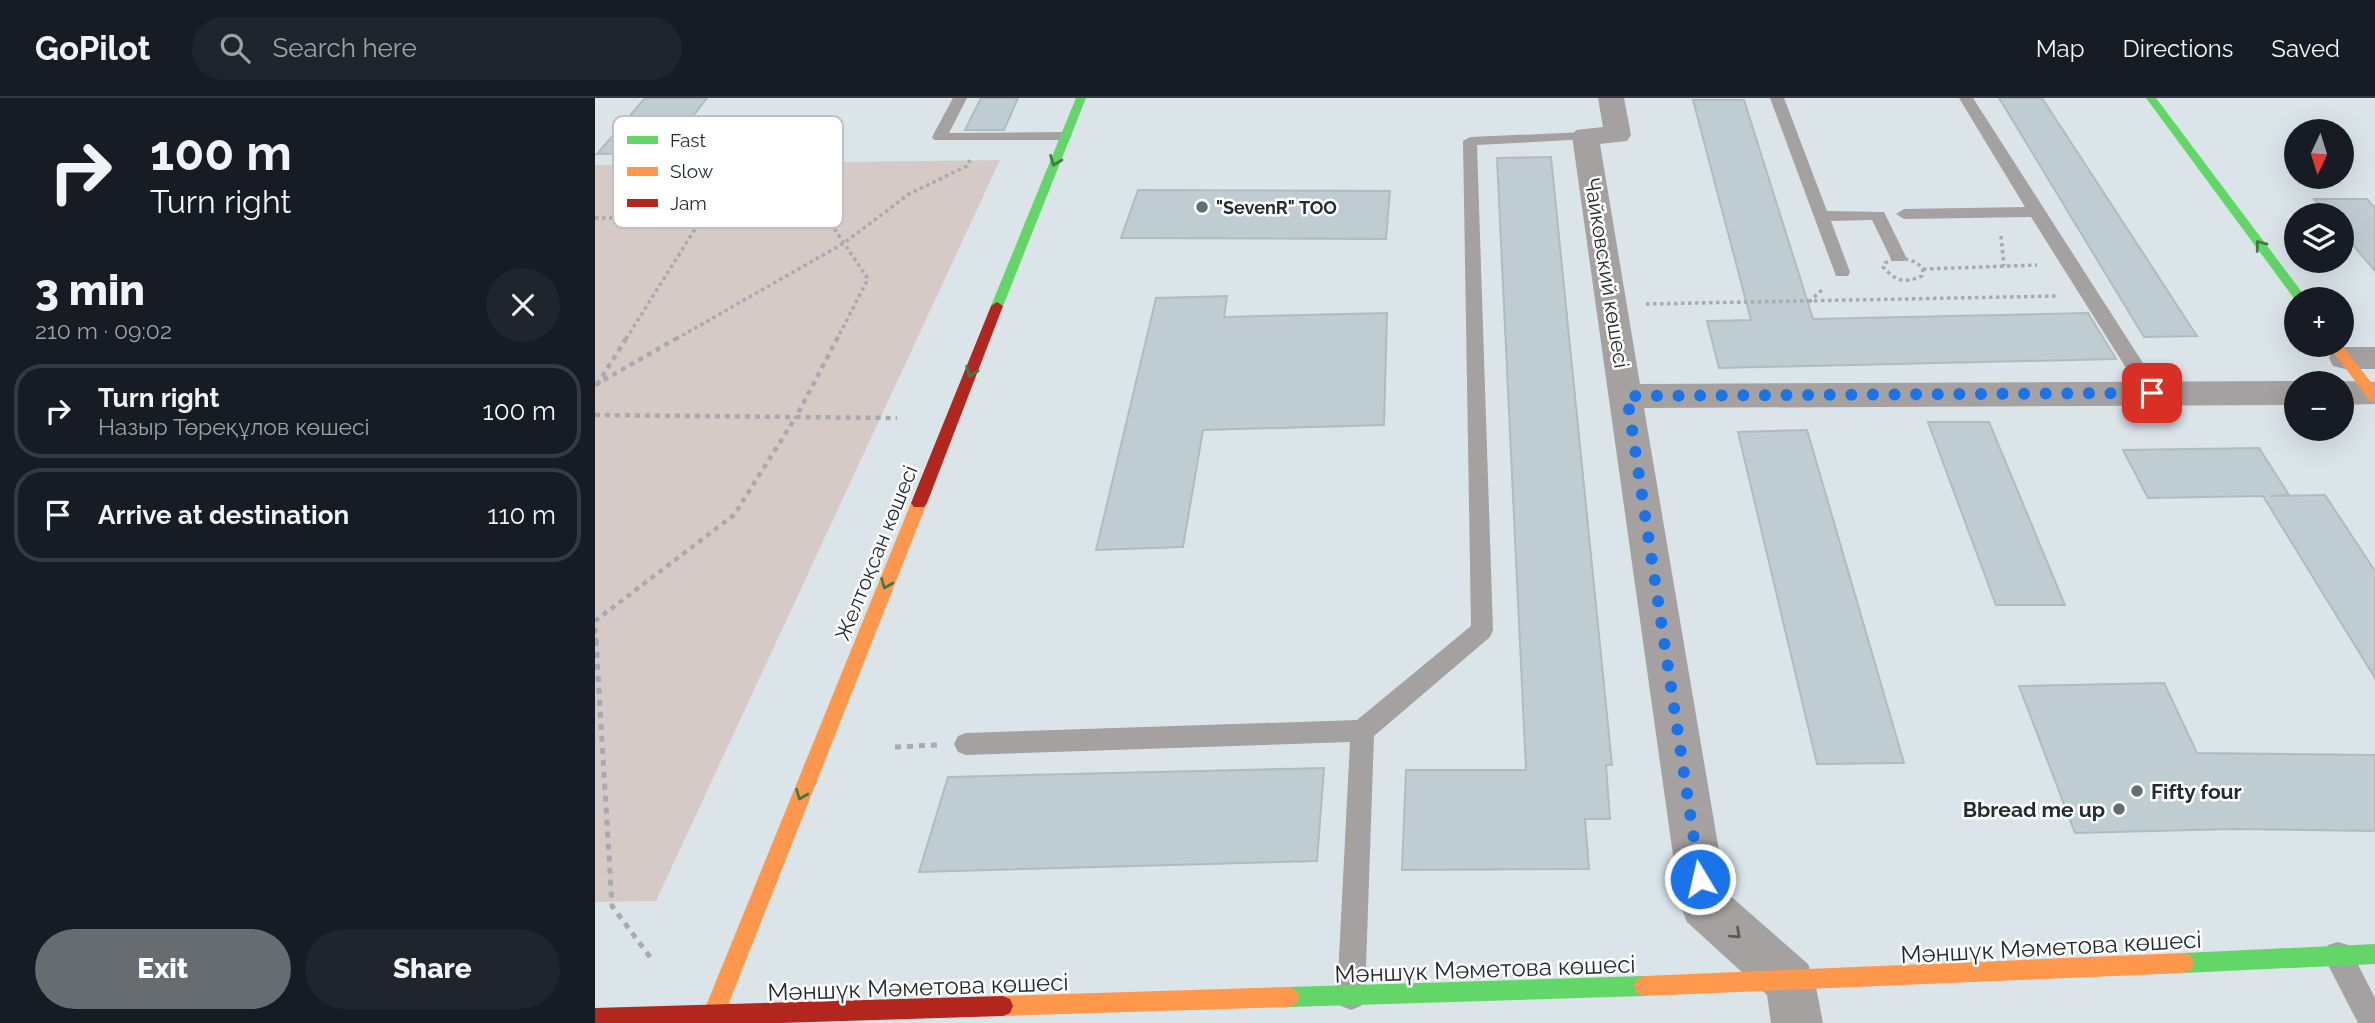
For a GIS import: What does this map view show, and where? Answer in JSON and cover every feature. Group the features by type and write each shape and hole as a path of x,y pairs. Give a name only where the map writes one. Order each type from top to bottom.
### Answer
{"main road":[{"name":"Желтоқсан көшесі","path":"711,1020 1081,98"},
{"path":"2151,98 2292,287"},
{"path":"2353,357 2363,394"},
{"name":"Мәншүк Мәметова көшесі","path":"595,1018 711,1020 1351,996 1793,1003 2338,955 2375,954"}],"street":[{"path":"1585,136 1618,135 1611,98"},
{"name":"Чайковский көшесі","path":"1585,136 1704,905 1793,1003"},
{"path":"1627,396 2284,393"}],"lane":[{"path":"960,98 939,137 1065,136"},
{"path":"1777,98 1842,272"},
{"path":"1966,98 2152,393"},
{"path":"966,744 1362,731 1482,630 1470,141 1585,136"},
{"path":"1904,214 2036,212"},
{"path":"1822,216 1878,215 1898,257"},
{"path":"1351,996 1362,731"},
{"path":"2338,955 2373,1023"}],"path":[{"path":"595,386 844,243 909,194 967,166 973,155"},
{"path":"595,218 613,218"},
{"path":"595,386 696,228"},
{"path":"595,621 734,515 796,416 867,279 834,228"},
{"path":"1923,269 2069,264"},
{"path":"1610,304 2089,296"},
{"path":"595,415 897,418"},
{"path":"595,628 613,906 653,961"},
{"path":"895,747 966,744"}],"shaded area":[{"path":"1000,160 656,901 595,902 595,165 613,165 613,228 843,228 843,162"}],"building":[{"path":"645,98 707,98 693,116 630,116"},
{"path":"981,98 1018,98 1004,130 965,130"},
{"path":"1999,98 2042,98 2197,336 2144,337"},
{"path":"1693,100 1744,100 1813,319 2088,313 2116,359 1719,368 1707,321 1751,320"},
{"path":"613,135 613,154 597,154"},
{"path":"1551,157 1612,765 1606,765 1610,819 1585,819 1589,869 1402,870 1406,770 1526,770 1497,158"},
{"path":"1138,190 1390,191 1386,239 1121,238"},
{"path":"2314,199 2367,199 2375,208 2375,271 2354,246 2354,203 2318,203"},
{"path":"1227,296 1224,317 1387,313 1384,425 1203,430 1183,547 1096,550 1156,298"},
{"path":"1928,422 1989,422 2065,605 1996,605"},
{"path":"1807,430 1904,763 1817,764 1738,432"},
{"path":"2259,448 2289,495 2270,496 2325,495 2375,571 2375,678 2263,496 2148,498 2123,450"},
{"name":"Fifty four","path":"2164,683 2197,753 2375,755 2375,831 2234,829 2075,833 2019,686"},
{"path":"1324,768 1317,861 919,872 948,777"}],"traffic: fast":[{"path":"997,306 1081,98"},
{"path":"2151,98 2292,287"},
{"path":"2184,963 2375,954"},
{"path":"1289,997 1644,986"}],"traffic: slow":[{"path":"2344,357 2375,397"},
{"path":"710,1023 919,503"},
{"path":"1644,986 2184,963"},
{"path":"1003,1006 1289,997"}],"traffic: jam":[{"path":"919,503 997,306"},
{"path":"595,1018 1003,1006"}],"place":[{"name":"\"SevenR\" ТОО","path":"1202,207"},
{"name":"Fifty four","path":"2137,791"},
{"name":"Bbread me up","path":"2119,809"}],"route":[{"path":"1700,879 1627,396 2152,393"}]}
